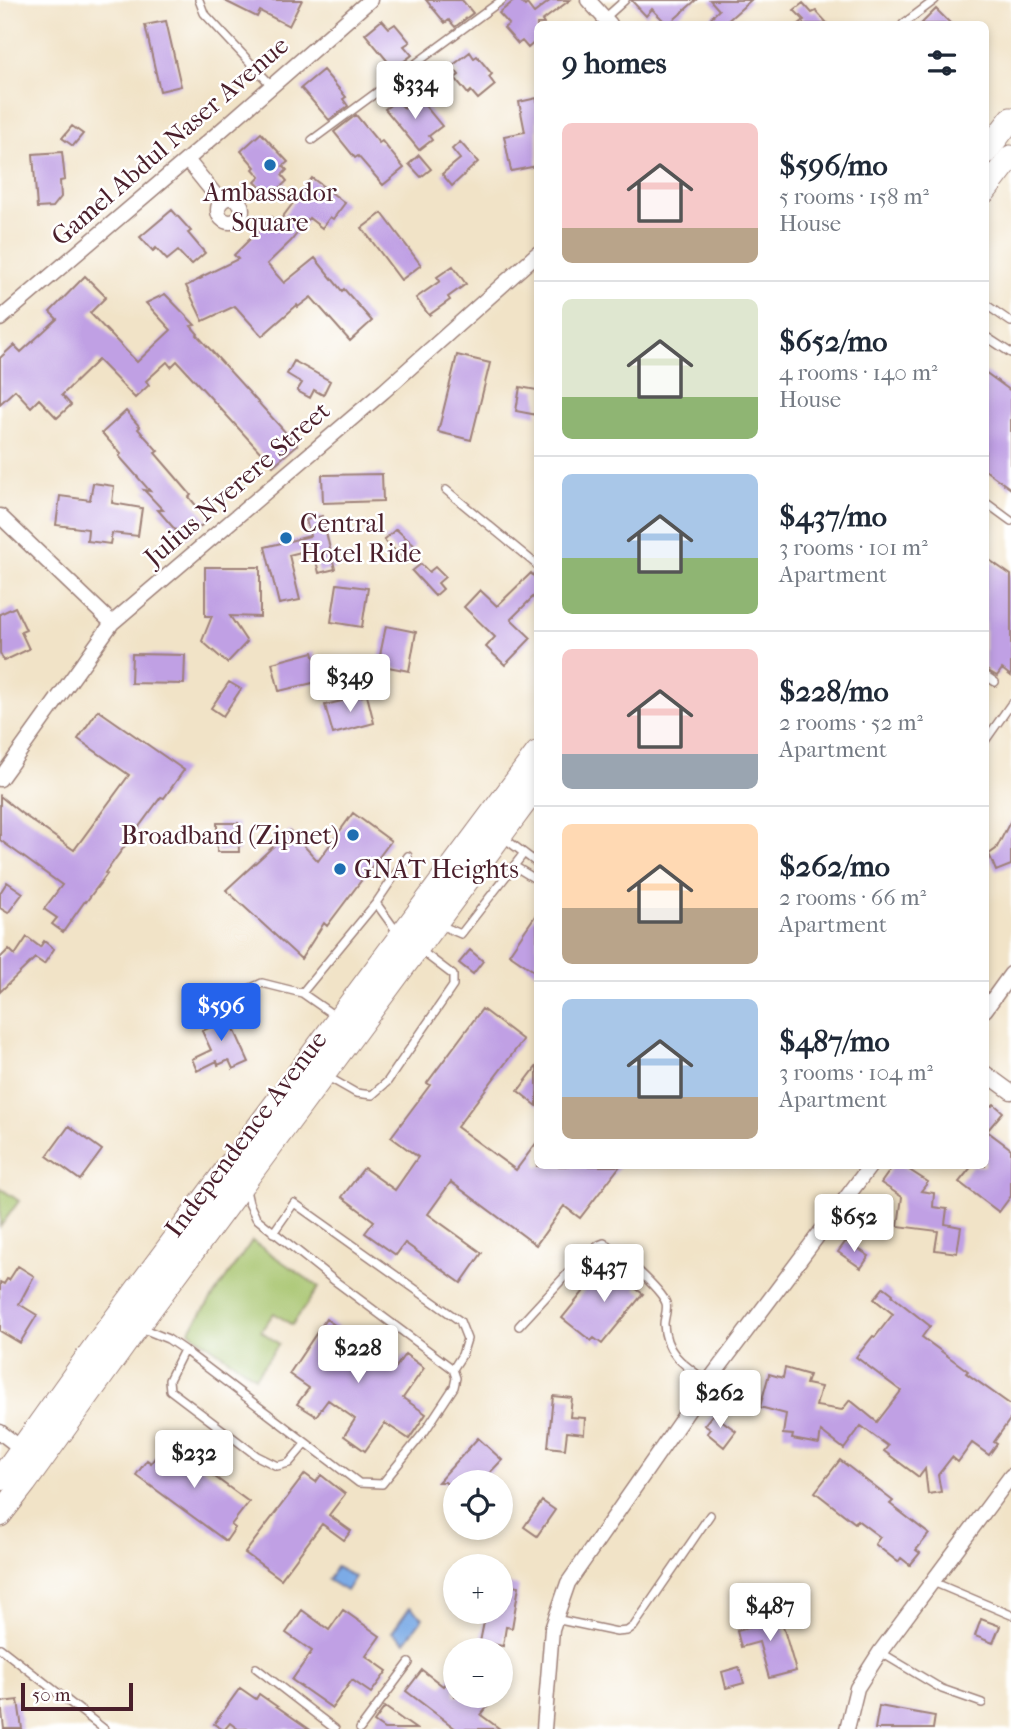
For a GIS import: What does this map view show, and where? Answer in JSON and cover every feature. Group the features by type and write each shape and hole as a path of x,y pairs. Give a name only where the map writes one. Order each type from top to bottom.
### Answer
{"main road":[{"path":"989,148 1011,119"},
{"path":"989,186 1011,157"},
{"name":"Independence Avenue","path":"0,1515 324,1075 534,757"},
{"name":"Independence Avenue","path":"0,1479 338,1018 410,942 436,923 534,790"}],"street":[{"name":"Gamel Abdul Naser Avenue","path":"0,318 370,0"},
{"path":"588,0 608,21"},
{"path":"187,160 221,202"},
{"name":"Julius Nyerere Street","path":"0,779 112,623 384,391 534,257"},
{"path":"0,516 112,623"},
{"path":"989,1004 1011,974"},
{"path":"989,1076 1011,1092"},
{"path":"544,1729 552,1629 568,1583 708,1382 868,1169"},
{"path":"0,1432 22,1449"},
{"path":"847,1729 858,1688 880,1652 1011,1476"}],"lane":[{"path":"199,0 204,13 272,86"},
{"path":"312,140 502,0"},
{"path":"608,21 625,0"},
{"path":"907,21 935,0"},
{"path":"989,309 1011,322"},
{"path":"989,339 1011,353"},
{"path":"446,490 534,563"},
{"path":"989,505 1011,520"},
{"path":"989,678 995,682"},
{"path":"989,735 1011,704"},
{"path":"501,835 534,861"},
{"path":"436,923 461,934 524,853"},
{"path":"302,993 376,903 408,856"},
{"path":"514,866 534,878"},
{"path":"324,1075 356,1093 372,1095 387,1082 453,986 453,975 394,929 392,922 376,903"},
{"path":"227,999 262,983 302,993 338,1018"},
{"path":"137,1327 168,1339 184,1350 359,1483 382,1484 425,1431 454,1387 456,1378 453,1369 256,1218 248,1203 245,1182"},
{"path":"273,1233 293,1203 460,1321 467,1339 462,1355 453,1369"},
{"path":"519,1326 568,1273 604,1243 660,1294 667,1305 664,1325 668,1345 678,1359 708,1382"},
{"path":"184,1350 169,1380 170,1390 257,1456 277,1466 289,1463 306,1443"},
{"path":"555,1619 617,1632 627,1631 634,1626 710,1516"},
{"path":"932,1581 1011,1615"},
{"path":"0,1648 104,1729"},
{"path":"880,1652 942,1689 982,1703"},
{"path":"360,1729 410,1663"},
{"path":"256,1668 335,1729"}],"green space":[{"path":"0,1188 19,1201 0,1227"},
{"path":"252,1241 319,1287 292,1325 274,1313 261,1331 279,1344 255,1377 189,1331"}],"water":[{"path":"336,1567 355,1577 346,1591 328,1580"},
{"path":"410,1607 423,1618 405,1642 392,1632"}],"building":[{"path":"223,0 302,0 289,26 260,11 257,17"},
{"path":"426,0 462,0 473,13 455,27 449,20 445,23"},
{"path":"515,0 520,0 525,6 527,4 534,13 551,0 570,0 542,21 534,21 534,43 528,48 522,41 518,44 504,28 509,24 499,13"},
{"path":"631,0 696,0 672,21 664,21 652,9 646,16"},
{"path":"710,0 751,0 727,21 707,21 719,10"},
{"path":"803,3 812,13 816,11 825,21 803,21 794,10"},
{"path":"936,9 948,21 924,21"},
{"path":"382,20 389,28 395,24 410,42 404,46 412,55 394,69 365,34"},
{"path":"166,21 181,86 160,91 145,25"},
{"path":"470,52 474,58 477,56 492,74 489,77 495,85 478,99 471,91 468,94 455,78 459,75 452,66"},
{"path":"323,70 346,97 343,99 348,106 329,120 301,88"},
{"path":"418,97 442,126 429,136 432,140 419,150 385,109 397,100 404,108"},
{"path":"534,99 534,167 511,171 504,136 525,132 519,102"},
{"path":"356,115 404,168 383,185 358,156 355,158 334,132"},
{"path":"72,126 83,134 73,146 62,138"},
{"name":"Ambassador Square","path":"261,133 288,162 283,166 287,170 282,175 287,181 270,197 255,182 260,177 241,151"},
{"path":"460,142 478,162 452,186 442,174 460,159 452,149"},
{"path":"62,152 65,180 60,181 61,197 53,207 37,208 33,154"},
{"path":"419,155 431,169 421,177 409,164"},
{"path":"312,178 345,203 322,228 309,218 291,241 267,264 284,283 315,258 342,291 344,289 372,321 350,341 311,297 298,307 297,305 262,336 235,306 203,321 186,286 238,259 234,255 272,217 278,223"},
{"path":"172,210 191,231 188,233 205,253 191,265 178,251 167,260 156,248 153,251 140,237"},
{"path":"382,213 421,265 401,280 362,228"},
{"path":"453,266 466,284 429,315 416,298 440,281 437,277"},
{"path":"85,276 106,297 90,313 137,362 171,330 146,303 165,294 195,325 191,326 197,335 297,445 273,466 177,361 171,367 167,362 146,381 149,385 135,398 98,360 62,395 71,405 57,418 39,399 31,407 15,390 0,404 0,358 14,345 21,352 57,319 50,312"},
{"path":"457,355 490,363 471,440 438,432"},
{"path":"294,361 330,381 323,395 314,390 310,398 297,391 302,383 287,374"},
{"path":"989,375 1011,391 1011,489 989,473"},
{"path":"520,387 534,389 534,414 516,411"},
{"path":"126,411 208,520 184,540 158,510 163,510 144,490 150,491 102,433"},
{"path":"382,474 383,501 323,503 322,475"},
{"path":"93,483 114,486 112,503 142,508 138,536 112,533 110,544 87,541 88,529 56,525 60,496 90,500"},
{"path":"322,516 335,569 319,573 313,549 289,555 300,600 279,604 265,547 310,536 306,520"},
{"path":"396,529 415,546 404,559 384,540"},
{"path":"989,560 1011,575 1011,676 1002,669 997,676 989,671"},
{"path":"421,564 429,572 435,567 445,577 438,583 443,589 435,596 412,571"},
{"path":"205,567 260,567 260,617 230,616 247,642 227,663 202,641 212,616 205,616"},
{"path":"531,573 534,576 534,596 511,619 531,638 505,665 486,647 495,637 464,607 480,590 497,606"},
{"path":"337,584 368,588 362,627 331,622"},
{"path":"15,607 26,630 21,632 29,649 4,661 0,653 0,614"},
{"path":"386,626 416,632 409,671 378,665"},
{"path":"313,652 321,681 279,691 272,663"},
{"path":"132,654 185,655 184,684 131,683"},
{"path":"229,682 241,689 223,716 211,708"},
{"path":"367,695 374,723 333,734 325,705"},
{"path":"98,710 184,770 164,798 161,797 63,932 52,924 57,918 44,909 62,885 0,840 0,796 74,850 129,775 78,739"},
{"path":"353,813 391,841 327,926 324,923 301,959 226,890 290,831 318,861"},
{"path":"1011,820 1011,865 996,871 989,854 996,849"},
{"path":"217,823 238,823 239,852 217,852"},
{"path":"7,882 23,893 8,913 0,908 0,893"},
{"path":"534,917 534,971 509,954"},
{"path":"27,937 40,947 44,941 54,949 44,964 35,958 0,992 0,958 9,949 15,955"},
{"path":"470,950 483,961 473,974 459,963"},
{"path":"224,1007 249,1062 233,1069 229,1060 218,1065 217,1061 197,1071 192,1059 211,1050 202,1031 213,1026 208,1014"},
{"path":"482,1009 523,1040 457,1127 516,1170 534,1146 534,1169 618,1169 580,1218 564,1206 536,1245 451,1182 428,1214 482,1253 461,1283 405,1243 396,1255 365,1233 374,1221 342,1197 364,1168 395,1190 418,1157 391,1137 430,1085 427,1083"},
{"path":"534,1070 534,1104 518,1091"},
{"path":"989,1104 994,1104 1003,1112 989,1129"},
{"path":"69,1126 102,1150 80,1180 47,1156"},
{"path":"989,1132 1011,1149 1011,1196 999,1212 959,1182 970,1169 989,1169"},
{"path":"891,1169 908,1169 928,1182 921,1191 934,1193 933,1207 947,1209 945,1224 961,1227 957,1253 935,1250 938,1231 898,1226 902,1197 881,1183"},
{"path":"846,1241 869,1256 861,1268 838,1252"},
{"path":"609,1260 639,1284 635,1288 643,1294 602,1344 594,1338 591,1341 562,1318"},
{"path":"18,1266 34,1276 19,1304 37,1315 20,1343 0,1331 0,1282 4,1284 9,1280"},
{"path":"884,1287 930,1326 922,1337 1011,1405 1011,1418 994,1442 997,1444 989,1455 972,1443 958,1462 952,1457 938,1475 941,1492 928,1494 925,1469 919,1477 884,1451 888,1446 861,1426 844,1449 821,1431 819,1444 792,1439 793,1435 783,1434 786,1414 760,1407 769,1374 783,1378 785,1368 809,1375 806,1384 821,1387 816,1406 842,1410 850,1400 877,1422 901,1391 856,1357 893,1314 874,1299"},
{"path":"326,1319 396,1367 405,1354 424,1368 403,1398 426,1414 409,1439 385,1423 365,1451 344,1436 355,1419 328,1400 316,1416 297,1404 309,1388 289,1374"},
{"path":"553,1396 572,1398 570,1417 585,1418 584,1434 567,1432 565,1449 548,1447"},
{"path":"713,1414 736,1431 724,1447 707,1433 710,1429 704,1425"},
{"path":"478,1438 502,1460 492,1470 449,1470"},
{"path":"167,1442 249,1502 231,1525 235,1528 226,1541 136,1475 147,1460 151,1463"},
{"path":"840,1460 893,1501 890,1504 929,1534 916,1550 920,1553 910,1565 901,1558 898,1562 875,1544 880,1537 857,1520 855,1523 815,1492"},
{"path":"305,1474 316,1482 321,1475 345,1494 329,1515 351,1531 344,1540 322,1524 281,1579 245,1553"},
{"path":"542,1501 555,1510 537,1536 524,1527"},
{"path":"513,1585 519,1586 513,1622"},
{"path":"778,1609 796,1671 769,1678 759,1642 741,1647 737,1631 755,1626 752,1616"},
{"path":"302,1610 329,1630 343,1610 380,1636 366,1656 387,1671 371,1693 352,1680 332,1708 292,1680 312,1651 286,1633"},
{"path":"981,1619 1000,1626 993,1643 975,1636"},
{"path":"484,1624 513,1624 512,1628 506,1627 504,1638 481,1638"},
{"path":"739,1667 744,1683 726,1688 722,1672"},
{"path":"422,1670 443,1686 443,1708 487,1708 481,1715 500,1729 456,1729 406,1691"},
{"path":"240,1688 256,1699 259,1694 309,1729 238,1729 230,1723 222,1729 214,1724"},
{"path":"18,1700 22,1729 4,1729 1,1702"},
{"path":"879,1706 935,1716 933,1729 875,1729"},
{"path":"385,1707 416,1729 384,1729 374,1722"}],"place":[{"name":"Ambassador Square","path":"270,165"},
{"name":"Central Hotel Ride","path":"286,538"},
{"name":"Broadband (Zipnet)","path":"353,835"},
{"name":"GNAT Heights","path":"340,869"}]}
